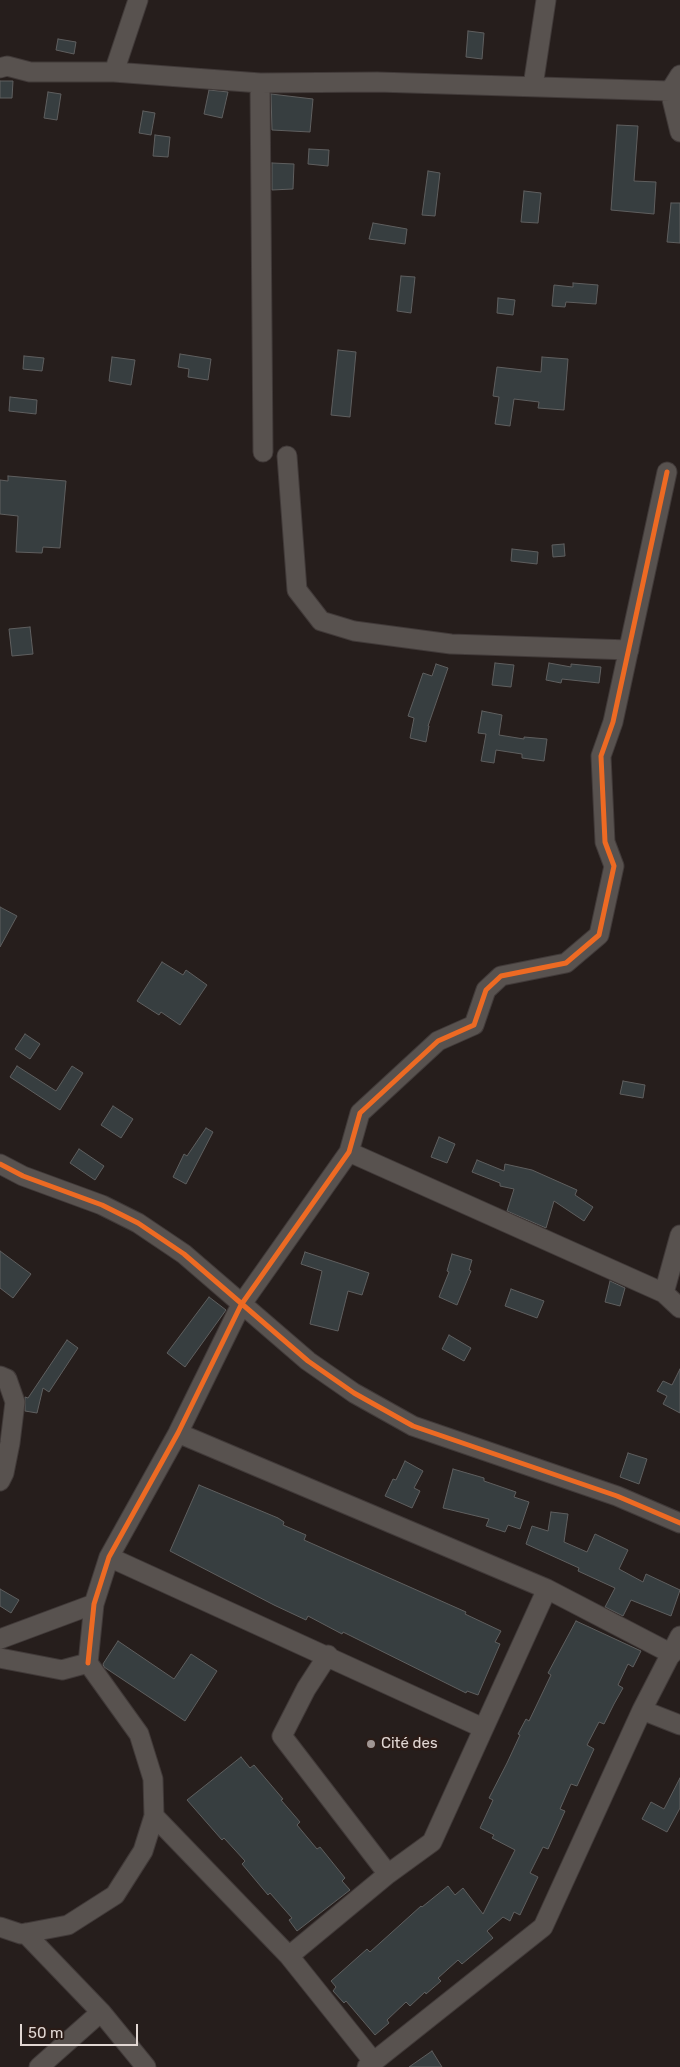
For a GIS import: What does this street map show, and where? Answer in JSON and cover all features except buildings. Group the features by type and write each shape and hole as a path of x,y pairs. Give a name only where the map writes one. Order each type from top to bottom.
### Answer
{"street":[{"path":"114,72 138,0"},
{"path":"533,86 546,0"},
{"path":"0,68 7,66 30,72 114,72 260,83 377,82 670,91"},
{"path":"680,75 670,91 680,132"},
{"path":"260,83 263,452"},
{"path":"287,456 297,590 320,621 354,631 451,644 629,650"},
{"path":"0,1927 21,1934 68,1925 115,1895 143,1851 154,1816 153,1779 139,1734 88,1663 94,1604 109,1557 178,1433 241,1305 349,1152 360,1113 438,1042 474,1026 486,990 501,976 566,963 598,936 614,866 605,842 600,756 613,722 667,472"},
{"path":"349,1152 664,1292 680,1308"},
{"path":"0,1164 24,1176 102,1205 138,1223 184,1254 241,1305 308,1360 354,1393 413,1426 617,1496 680,1523"},
{"path":"664,1292 680,1235"},
{"path":"0,1376 7,1379 15,1402 10,1442 0,1482"},
{"path":"178,1433 547,1589 672,1654"},
{"path":"109,1557 483,1728"},
{"path":"289,1956 388,1874 432,1842 547,1589"},
{"path":"0,1639 94,1604"},
{"path":"154,1816 289,1956 370,2064 543,1927 642,1710 680,1636"},
{"path":"328,1656 306,1689 282,1736 388,1874"},
{"path":"0,1658 62,1670 88,1663"},
{"path":"642,1710 680,1725"},
{"path":"25,1933 101,2012 146,2067"},
{"path":"40,2067 101,2012"}],"cycle path":[{"path":"88,1663 94,1604 109,1557 178,1433 241,1305 349,1152 360,1113 438,1041 474,1025 486,990 501,976 566,963 599,935 614,866 605,842 601,756 613,722 667,472"},
{"path":"0,1164 23,1176 102,1205 138,1223 184,1254 308,1361 354,1393 413,1426 617,1496 680,1523"}],"place":[{"name":"Cité des","path":"371,1744"}]}
